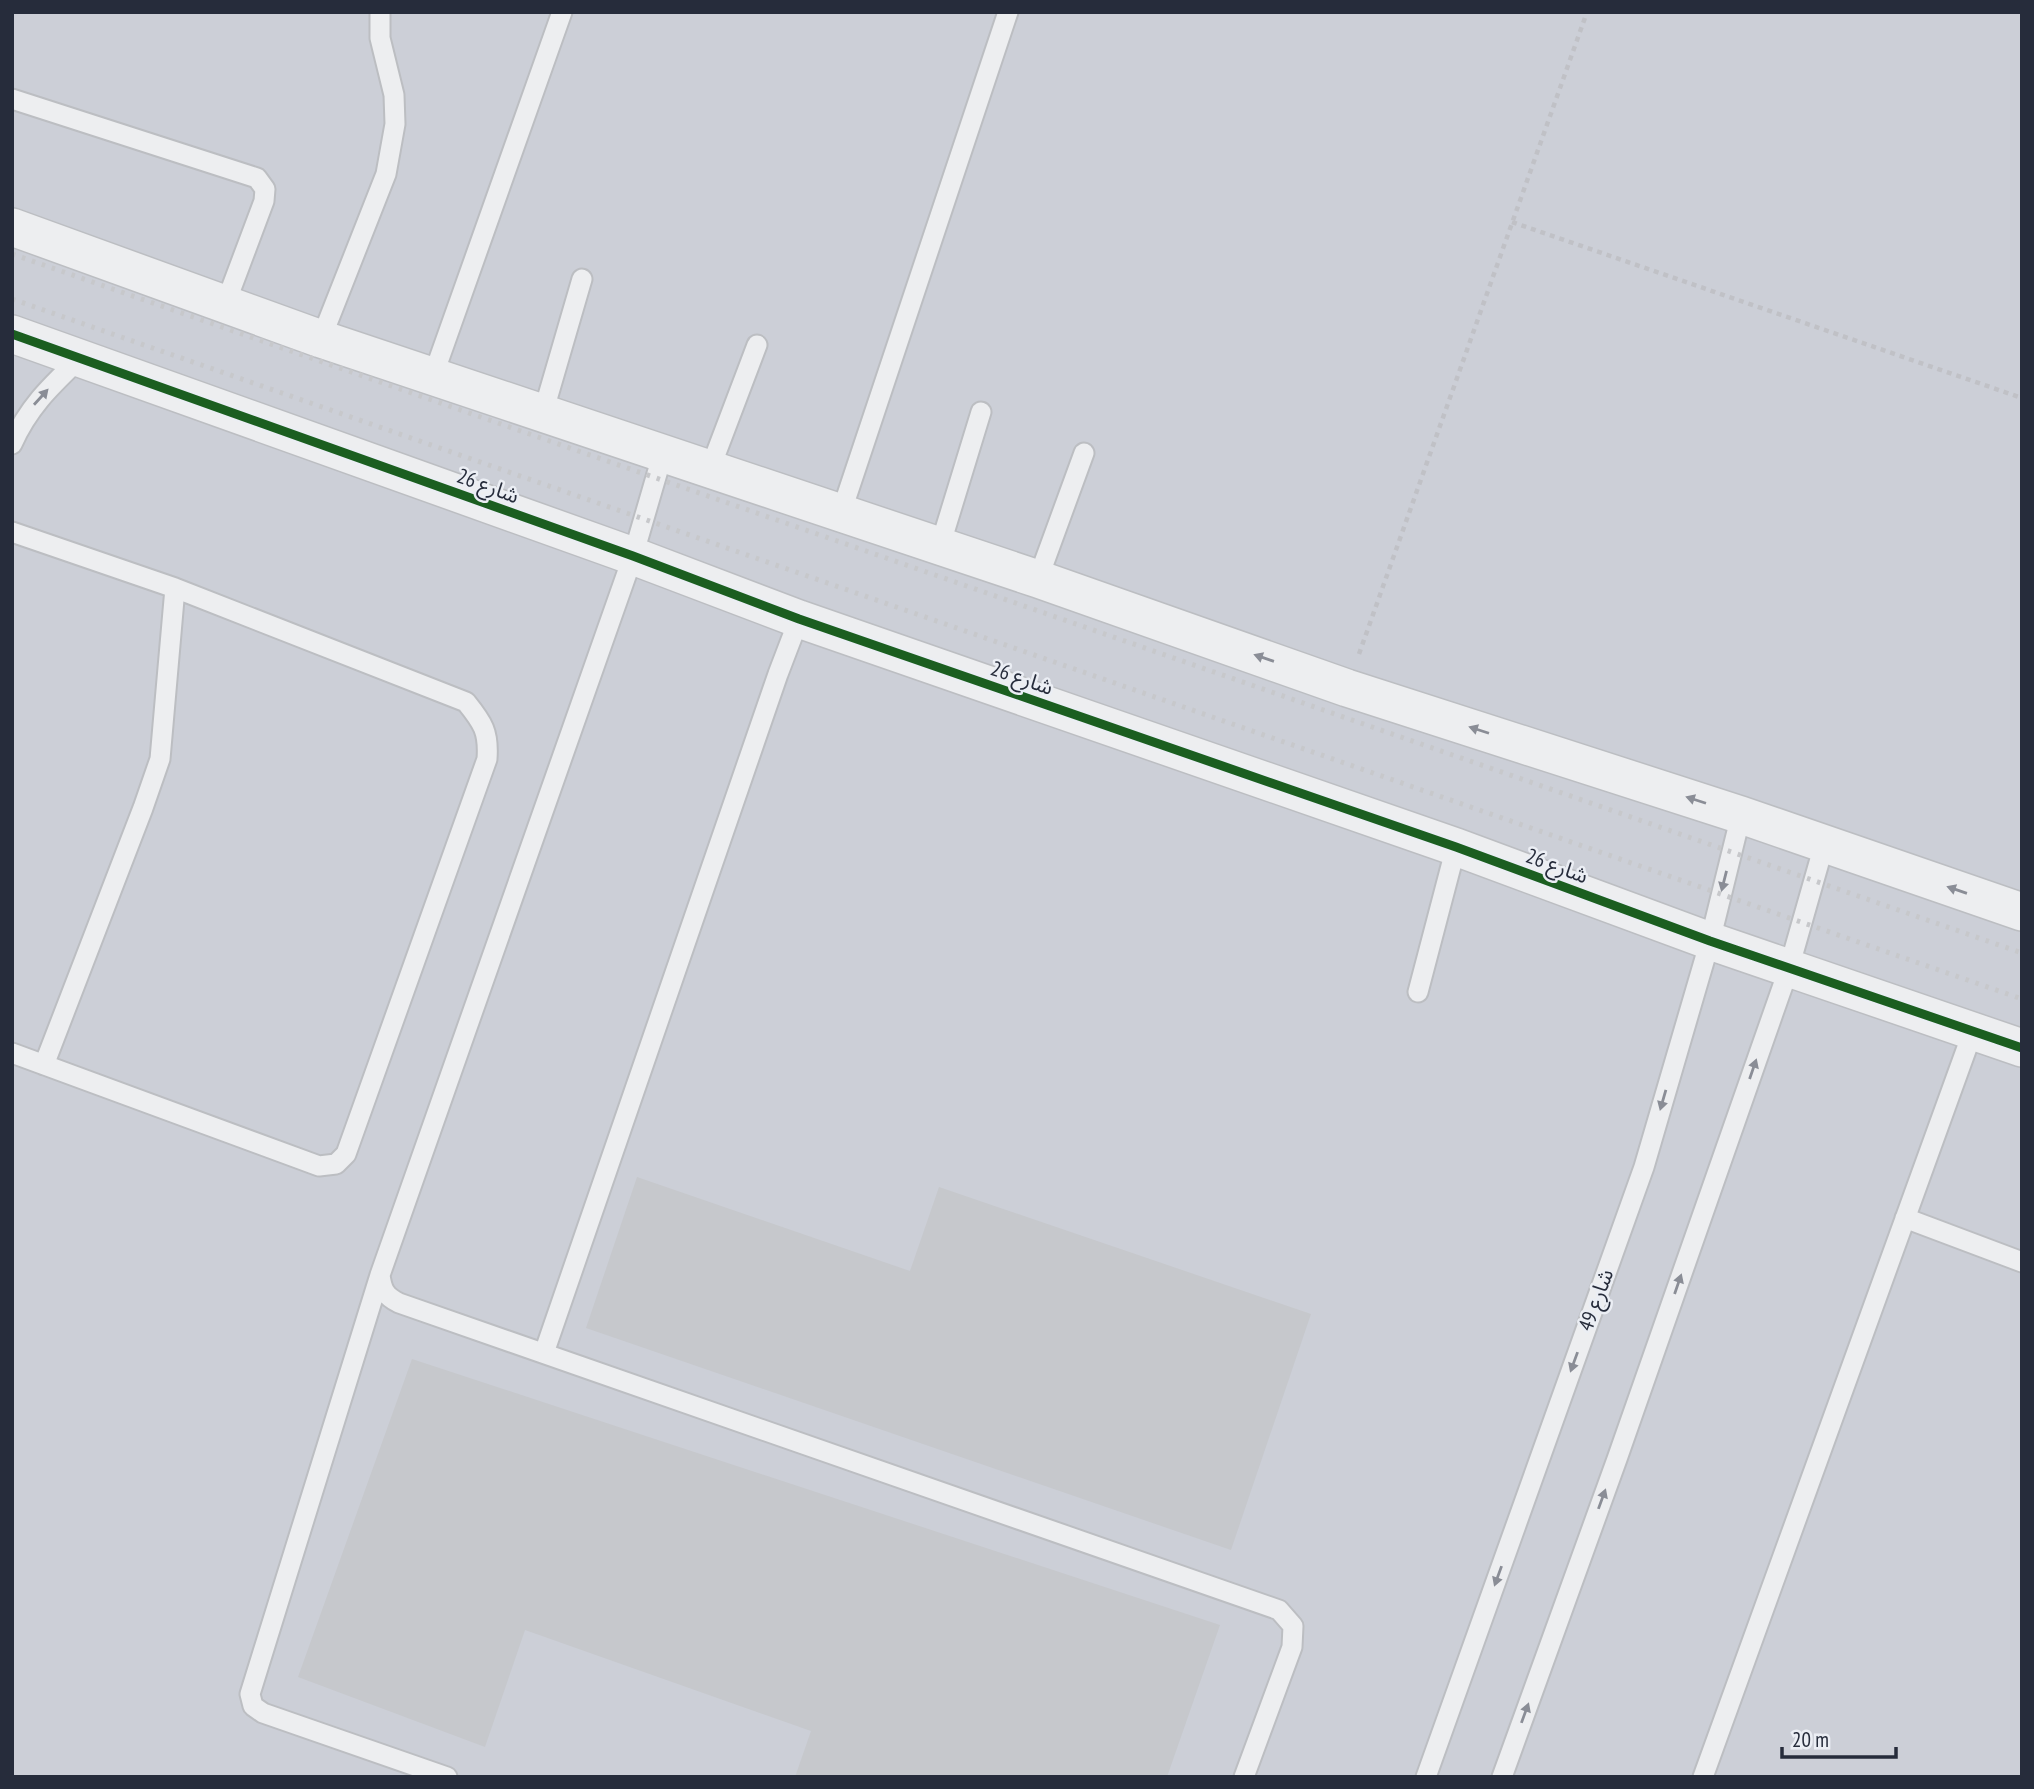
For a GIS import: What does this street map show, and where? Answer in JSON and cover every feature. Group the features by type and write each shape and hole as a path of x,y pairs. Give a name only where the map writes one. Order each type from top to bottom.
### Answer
{"street":[{"path":"12,227 321,340 1038,579 1347,688 1741,815 2022,912"},
{"name":"شارع 26","path":"12,334 633,556 799,619 1456,848 1710,941 2022,1048"}],"lane":[{"path":"321,340 386,174 395,124 394,95 380,38 380,12"},
{"path":"433,376 562,12"},
{"path":"841,513 1008,12"},
{"path":"12,99 257,178 265,189 264,201 225,305"},
{"path":"543,412 582,279"},
{"path":"710,469 758,345"},
{"path":"12,444 21,424 36,402 80,358"},
{"path":"940,546 981,412"},
{"path":"446,1777 263,1713 253,1706 250,1694 380,1276 633,556 663,453"},
{"path":"1038,579 1084,453"},
{"path":"12,532 175,588 466,702 481,721 488,738 488,759 346,1154 336,1164 319,1166 12,1053"},
{"path":"44,1065 144,808 160,760 175,588"},
{"path":"544,1353 799,619"},
{"name":"شارع 49","path":"1426,1777 1644,1167 1710,941 1741,815"},
{"path":"1502,1777 1789,968 1824,845"},
{"path":"1418,992 1456,848"},
{"path":"1703,1777 1973,1031"},
{"path":"1905,1218 2022,1262"},
{"path":"380,1276 381,1288 388,1297 1279,1610 1293,1626 1292,1647 1244,1777"}],"path":[{"path":"1347,688 1587,12"},
{"path":"1512,222 2022,398"}],"shaded area":[{"path":"12,12 2022,12 2022,1777 12,1777"}],"building":[{"path":"637,1177 910,1271 939,1187 1311,1314 1231,1550 586,1328"},
{"path":"412,1359 1220,1625 1167,1777 795,1777 811,1731 525,1630 485,1747 298,1677"}],"railway":[{"path":"12,254 2022,953"},
{"path":"12,299 2022,999"}],"cycle path":[{"path":"12,334 633,556 799,619 1456,847 1710,941 2022,1048"}]}
